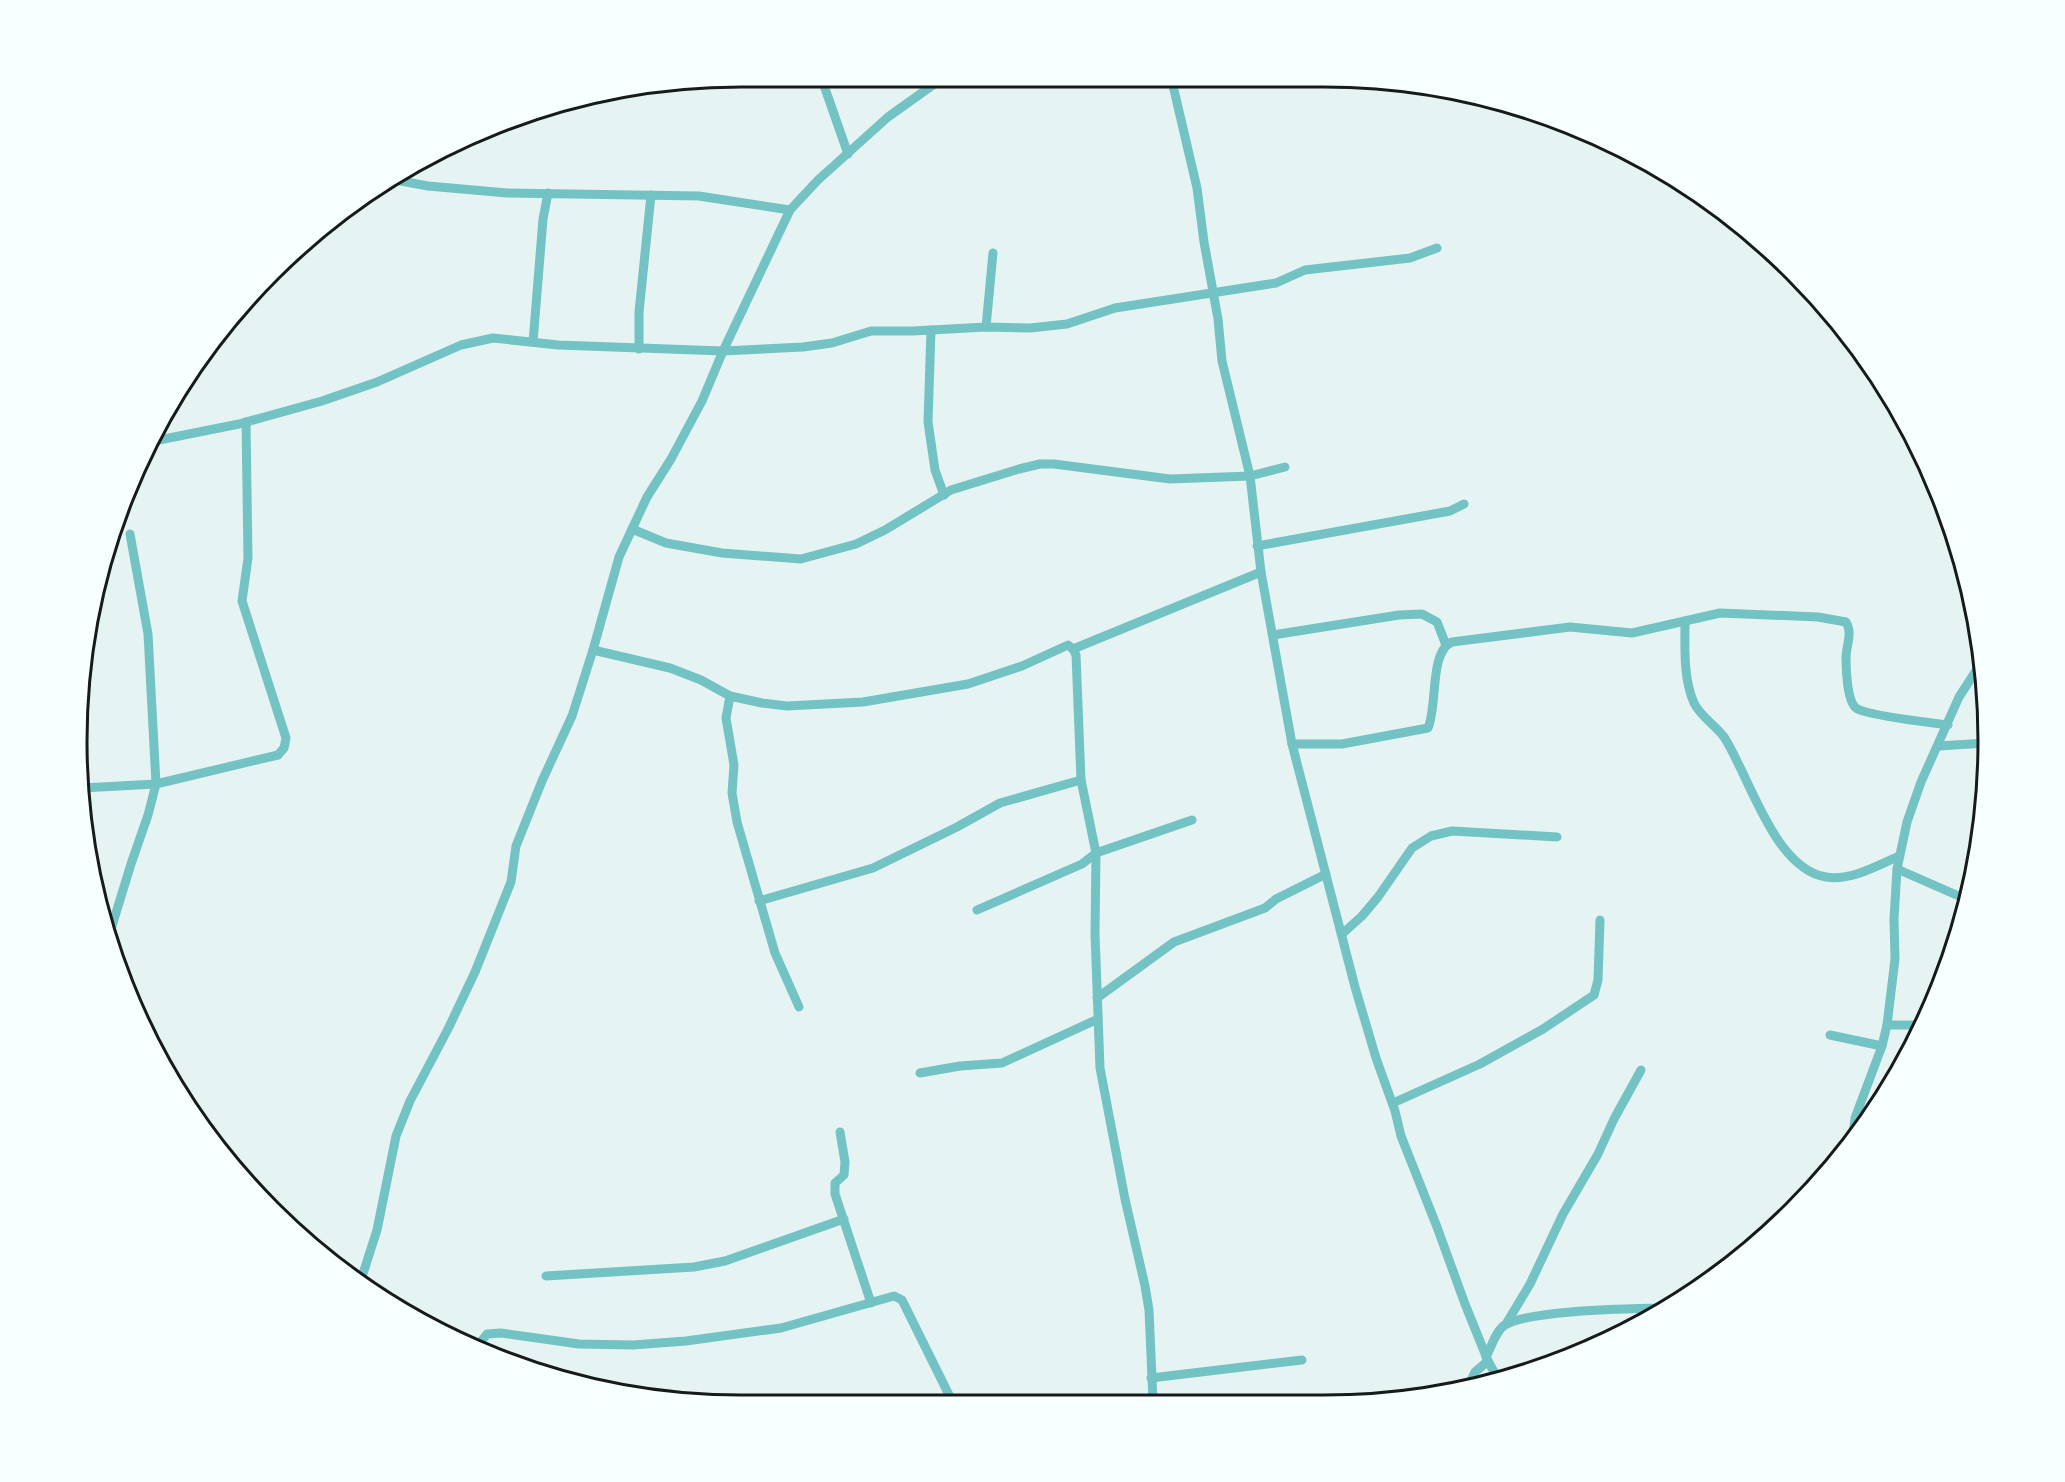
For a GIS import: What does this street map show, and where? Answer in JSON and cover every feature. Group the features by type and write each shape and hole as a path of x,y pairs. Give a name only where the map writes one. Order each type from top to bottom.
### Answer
{"street":[{"path":"825,87 848,154"},
{"path":"363,1274 377,1230 396,1136 410,1101 475,972 511,882 516,846 572,716 619,557 647,497 671,459 702,401 723,351 790,210 818,180 888,117 929,87"},
{"path":"1174,87 1197,188 1218,319 1222,361 1250,476 1261,572 1292,744 1376,1058 1393,1103 1401,1136 1487,1359 1494,1373"},
{"path":"404,181 428,186 507,193 699,196 790,210"},
{"path":"533,342 543,219 548,193"},
{"path":"639,349 639,312 651,195"},
{"path":"161,440 246,422 358,389 470,342 493,338 639,349 723,351 803,347 832,343 871,331 986,327 1030,328 1067,324 1115,308 1276,283 1305,270 1410,258 1437,248"},
{"path":"986,327 993,253"},
{"path":"930,330 928,422 936,470 944,495"},
{"path":"88,788 156,784 278,755 284,748 286,738 242,601 248,558 246,422"},
{"path":"632,529 666,543 722,553 801,559 856,544 885,530 944,495 990,477 1040,464 1170,478 1250,476 1285,467"},
{"path":"1257,546 1450,511 1464,504"},
{"path":"113,923 156,784 148,634 130,534"},
{"path":"1073,649 1261,572"},
{"path":"1446,645 1476,638 1570,627 1632,633 1720,613 1818,617 1846,622 1850,635 1846,656 1846,674 1854,707 1862,711 1903,719 1948,725"},
{"path":"1273,635 1399,615 1422,614 1437,622 1446,645 1436,669 1433,717 1428,728 1342,744 1292,744"},
{"path":"1685,621 1686,666 1695,704 1723,737 1774,836 1801,866 1825,877 1850,876 1899,856"},
{"path":"593,650 670,668 701,680 730,696 787,706 862,702 968,684 1022,666 1068,645 1073,649 1076,655 1081,780 1096,853 1095,934 1100,1068 1106,1107 1149,1310 1152,1395"},
{"path":"1854,1123 1882,1046 1887,1025 1895,959 1894,919 1897,869 1907,822 1921,782 1959,698 1974,674"},
{"path":"730,696 726,718 734,765 732,793 736,822 775,953 799,1007"},
{"path":"1939,746 1978,744"},
{"path":"759,901 873,868 1000,803 1081,780"},
{"path":"977,910 1009,898 1082,864 1096,853 1192,820"},
{"path":"1342,934 1378,897 1412,848 1431,836 1452,831 1557,837"},
{"path":"1897,869 1959,896"},
{"path":"1097,998 1174,942 1256,912 1326,874"},
{"path":"1393,1103 1480,1064 1543,1029 1594,995 1598,980 1600,920"},
{"path":"920,1073 960,1066 1002,1063 1098,1019"},
{"path":"1887,1025 1913,1025"},
{"path":"1830,1035 1882,1046"},
{"path":"1472,1378 1487,1359 1502,1328 1530,1284 1563,1214 1598,1154 1641,1070"},
{"path":"840,1132 845,1162 844,1175 835,1183 835,1194 871,1303"},
{"path":"546,1276 655,1271 715,1263 844,1220"},
{"path":"482,1341 487,1334 501,1333 579,1344 633,1346 686,1341 782,1328 894,1296 902,1300 950,1395"},
{"path":"1506,1324 1525,1318 1556,1314 1648,1309"},
{"path":"1151,1378 1302,1360"}]}
